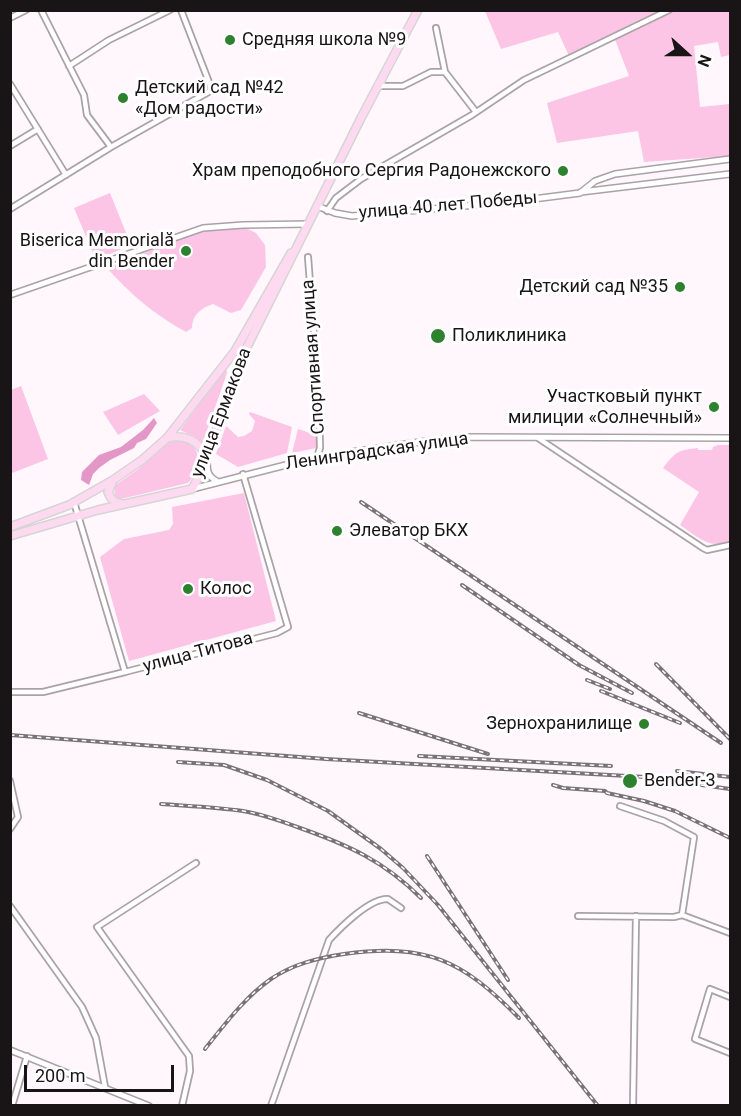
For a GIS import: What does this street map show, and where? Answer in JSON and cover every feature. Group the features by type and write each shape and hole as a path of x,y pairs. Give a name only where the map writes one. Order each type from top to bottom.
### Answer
{"main road":[{"name":"улица Ермакова","path":"10,536 77,516 192,489 200,475 239,364 418,10"},
{"name":"улица Ермакова","path":"10,527 74,502 113,480 142,460 167,438 235,351 304,233"},
{"path":"167,438 179,435 189,438 197,443 207,456"},
{"path":"113,480 108,492 110,497 116,503 126,504"}],"street":[{"path":"10,18 26,10"},
{"path":"41,10 84,94 87,115 111,147"},
{"path":"69,66 109,40 170,10"},
{"path":"10,209 111,147 212,90 180,10"},
{"path":"327,211 336,198 361,179 476,112 524,80 669,10"},
{"path":"436,28 445,72 476,112"},
{"path":"378,86 403,86 431,72 445,72"},
{"path":"11,85 66,175"},
{"path":"10,146 38,129"},
{"name":"улица 40 лет Победы","path":"580,193 595,181 615,174 730,159"},
{"name":"улица 40 лет Победы","path":"317,206 343,215 363,215 510,202 730,174"},
{"path":"10,295 203,228 308,224"},
{"name":"Спортивная улица","path":"308,257 319,400 320,448 317,457"},
{"name":"Ленинградская улица","path":"192,489 243,474 317,457 468,437 730,438"},
{"path":"538,438 703,548 707,550 730,545"},
{"path":"207,456 207,472 218,482"},
{"name":"улица Титова","path":"74,502 125,672 277,633 288,627 243,474"},
{"path":"10,692 43,692 125,672"},
{"path":"10,781 18,817 10,829"},
{"path":"620,806 664,821 694,837 682,915"},
{"path":"182,1106 190,1071 189,1056 96,927 196,863"},
{"path":"271,1106 329,940 347,922 379,901 388,899 401,908"},
{"path":"10,906 82,1007 96,1038 105,1087"},
{"path":"578,915 674,917 682,915 730,933"},
{"path":"633,1106 636,916"},
{"path":"730,997 710,989 694,1039 730,1053"},
{"path":"10,1050 150,1106"},
{"path":"12,1106 27,1056"}],"shaded area":[{"path":"485,11 730,11 730,55 721,57 718,42 694,46 700,107 730,104 730,156 644,162 638,131 557,143 547,103 629,76 614,37 570,58 558,32 501,49"},
{"path":"110,193 131,245 96,260 74,208"},
{"path":"246,228 256,233 265,245 266,267 241,310 231,313 213,304 198,313 192,328 186,332 144,303 107,268 202,230"},
{"path":"226,368 227,373 202,445 195,437 180,430"},
{"path":"21,386 48,459 12,473 11,390"},
{"path":"144,394 160,411 118,435 103,412"},
{"path":"250,412 292,427 287,453 238,467 216,454 226,426 238,437 252,431 255,421 249,414"},
{"path":"154,418 157,423 146,439 99,468 93,474 89,485 81,480 82,472 99,455 121,447"},
{"path":"298,429 316,435 316,448 292,453"},
{"path":"172,439 189,443 198,454 197,469 188,483 121,499 115,497 114,486 137,470"},
{"path":"718,445 730,445 730,542 722,544 704,541 680,525 699,492 663,468 674,455 681,451 698,448 698,450 712,450"},
{"name":"Колос","path":"244,493 276,621 129,661 100,557 124,539 169,530 173,524 172,507"}],"railway":[{"path":"361,502 721,743"},
{"path":"462,585 579,665 632,693"},
{"path":"656,664 730,739"},
{"path":"587,680 610,689"},
{"path":"601,691 680,723"},
{"path":"359,713 488,754"},
{"path":"10,735 326,759 645,777 730,789"},
{"path":"419,756 611,766"},
{"path":"178,762 224,765 267,780 328,811 381,849 403,868 438,905 598,1106"},
{"path":"677,771 730,777"},
{"path":"553,785 563,788 605,791 644,801 675,811 730,838"},
{"path":"161,804 243,811 293,825 365,856 393,874 421,898"},
{"path":"427,856 508,980"},
{"path":"205,1049 244,1002 271,979 288,969 325,957 373,951 421,954 441,960 479,982 519,1018"}],"place":[{"name":"Средняя школа №9","path":"230,40"},
{"name":"Детский сад №42 «Дом радости»","path":"123,98"},
{"name":"Храм преподобного Сергия Радонежского","path":"563,171"},
{"name":"Biserica Memorială din Bender","path":"186,251"},
{"name":"Детский сад №35","path":"680,287"},
{"name":"Поликлиника","path":"438,336"},
{"name":"Участковый пункт милиции «Солнечный»","path":"714,407"},
{"name":"Элеватор БКХ","path":"337,531"},
{"name":"Колос","path":"188,589"},
{"name":"Зернохранилище","path":"644,724"},
{"name":"Bender-3","path":"630,781"}]}
